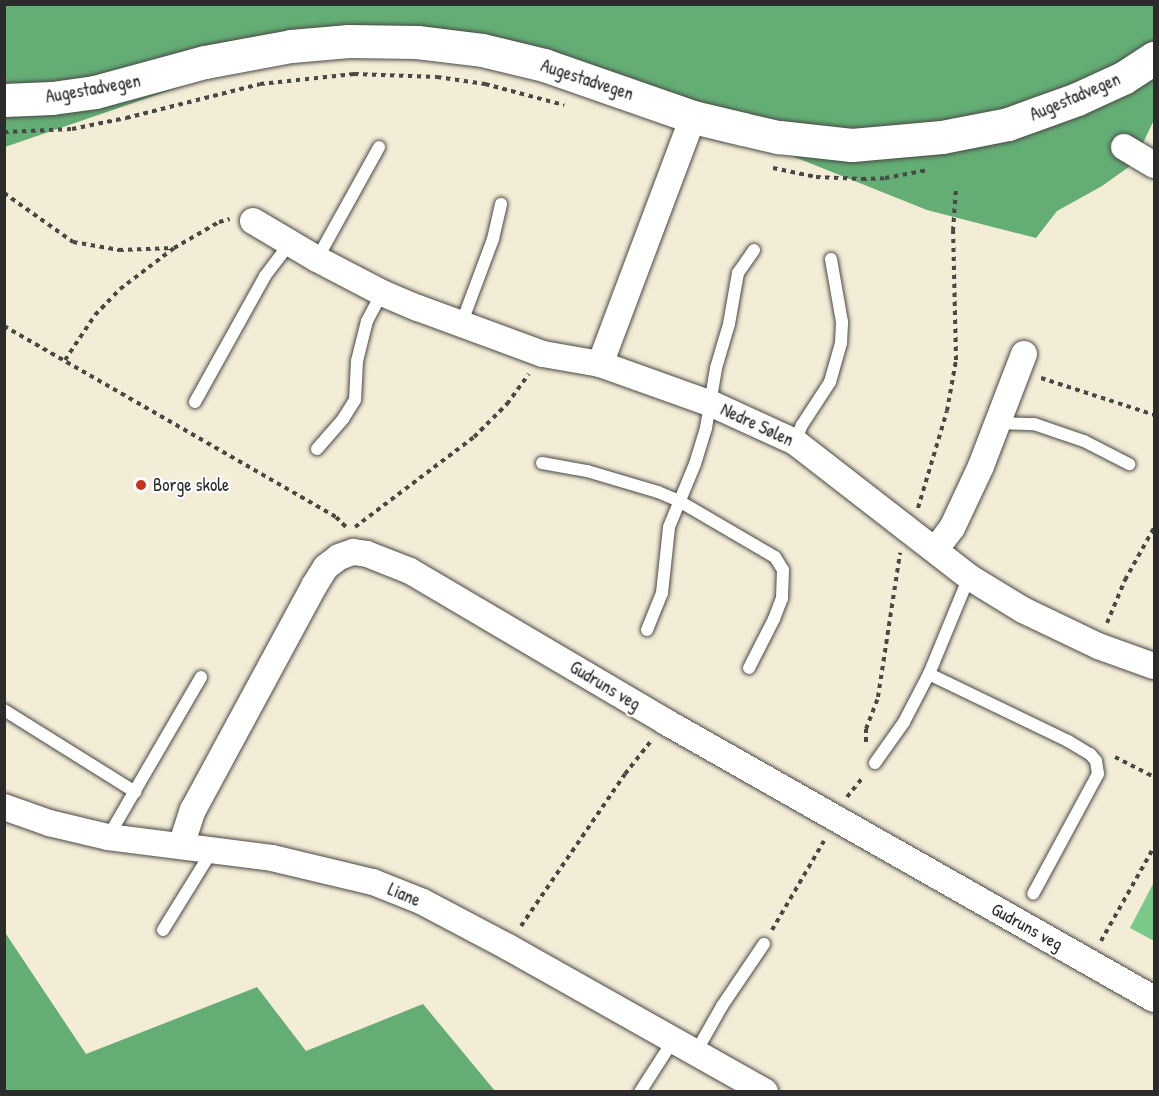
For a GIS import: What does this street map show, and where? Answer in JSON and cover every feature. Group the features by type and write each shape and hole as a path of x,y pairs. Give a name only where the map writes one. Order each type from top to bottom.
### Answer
{"main road":[{"name":"Augestadvegen","path":"4,100 52,98 95,92 205,62 291,46 349,41 417,42 482,50 544,65 693,117 779,137 820,143 886,143 942,137 986,129 1040,113 1123,78 1155,58"}],"street":[{"path":"600,364 693,117"},
{"path":"1124,147 1155,165"},
{"name":"Nedre Sølen","path":"253,221 316,259 382,293 543,354 600,364 712,404 795,442 936,549 969,577 1023,610 1098,646 1155,666"},
{"path":"936,549 952,528 966,500 1021,363"},
{"name":"Gudruns veg","path":"181,846 193,810 314,586 326,567 353,552 383,558 410,571 666,722 1155,999"},
{"name":"Liane","path":"4,807 49,823 108,837 302,863 374,882 423,902 508,947 765,1092"}],"lane":[{"path":"316,259 379,147"},
{"path":"462,322 493,239 501,204"},
{"path":"195,402 265,276 290,243"},
{"path":"647,630 662,593 669,527 695,465 712,404 716,368 729,324 738,273 754,250"},
{"path":"795,442 802,425 830,382 841,343 842,322 831,260"},
{"path":"317,449 355,400 357,362 368,321 382,293"},
{"path":"998,423 1034,424 1084,441 1129,464"},
{"path":"542,463 619,480 679,501 775,557 783,570 782,598 749,668"},
{"path":"875,763 904,722 929,674 969,577"},
{"path":"929,674 1068,741 1090,754 1096,761 1098,774 1034,894"},
{"path":"108,837 201,677"},
{"path":"4,710 135,792"},
{"path":"163,930 212,851"},
{"path":"696,1052 722,1006 764,944"},
{"path":"640,1092 674,1039"}],"path":[{"path":"4,132 72,129 126,118 260,84 354,74 437,77 485,84 573,108"},
{"path":"771,167 816,177 862,179 885,178 932,169"},
{"path":"764,944 837,820 851,790 875,763 865,739 866,729 878,697 902,541 922,500 954,376 956,360 952,231 956,188"},
{"path":"4,193 73,242 119,250 174,248"},
{"path":"65,360 95,315 114,295 174,248 219,222 237,218 253,221"},
{"path":"4,326 336,517 350,531 474,437 507,404 543,354"},
{"path":"1021,363 1080,389 1155,415"},
{"path":"1098,646 1125,580 1155,528"},
{"path":"508,947 625,774 666,722"},
{"path":"1096,761 1109,754 1155,777"},
{"path":"1089,962 1155,847"}],"green space":[{"path":"4,5 1154,5 1154,120 1133,164 1102,186 1057,211 1036,238 927,210 637,94 558,70 296,47 5,147"},
{"path":"1154,882 1154,941 1130,928"},
{"path":"4,931 86,1054 257,987 306,1051 423,1004 495,1091 5,1091"}],"place":[{"name":"Borge skole","path":"141,485"}]}
